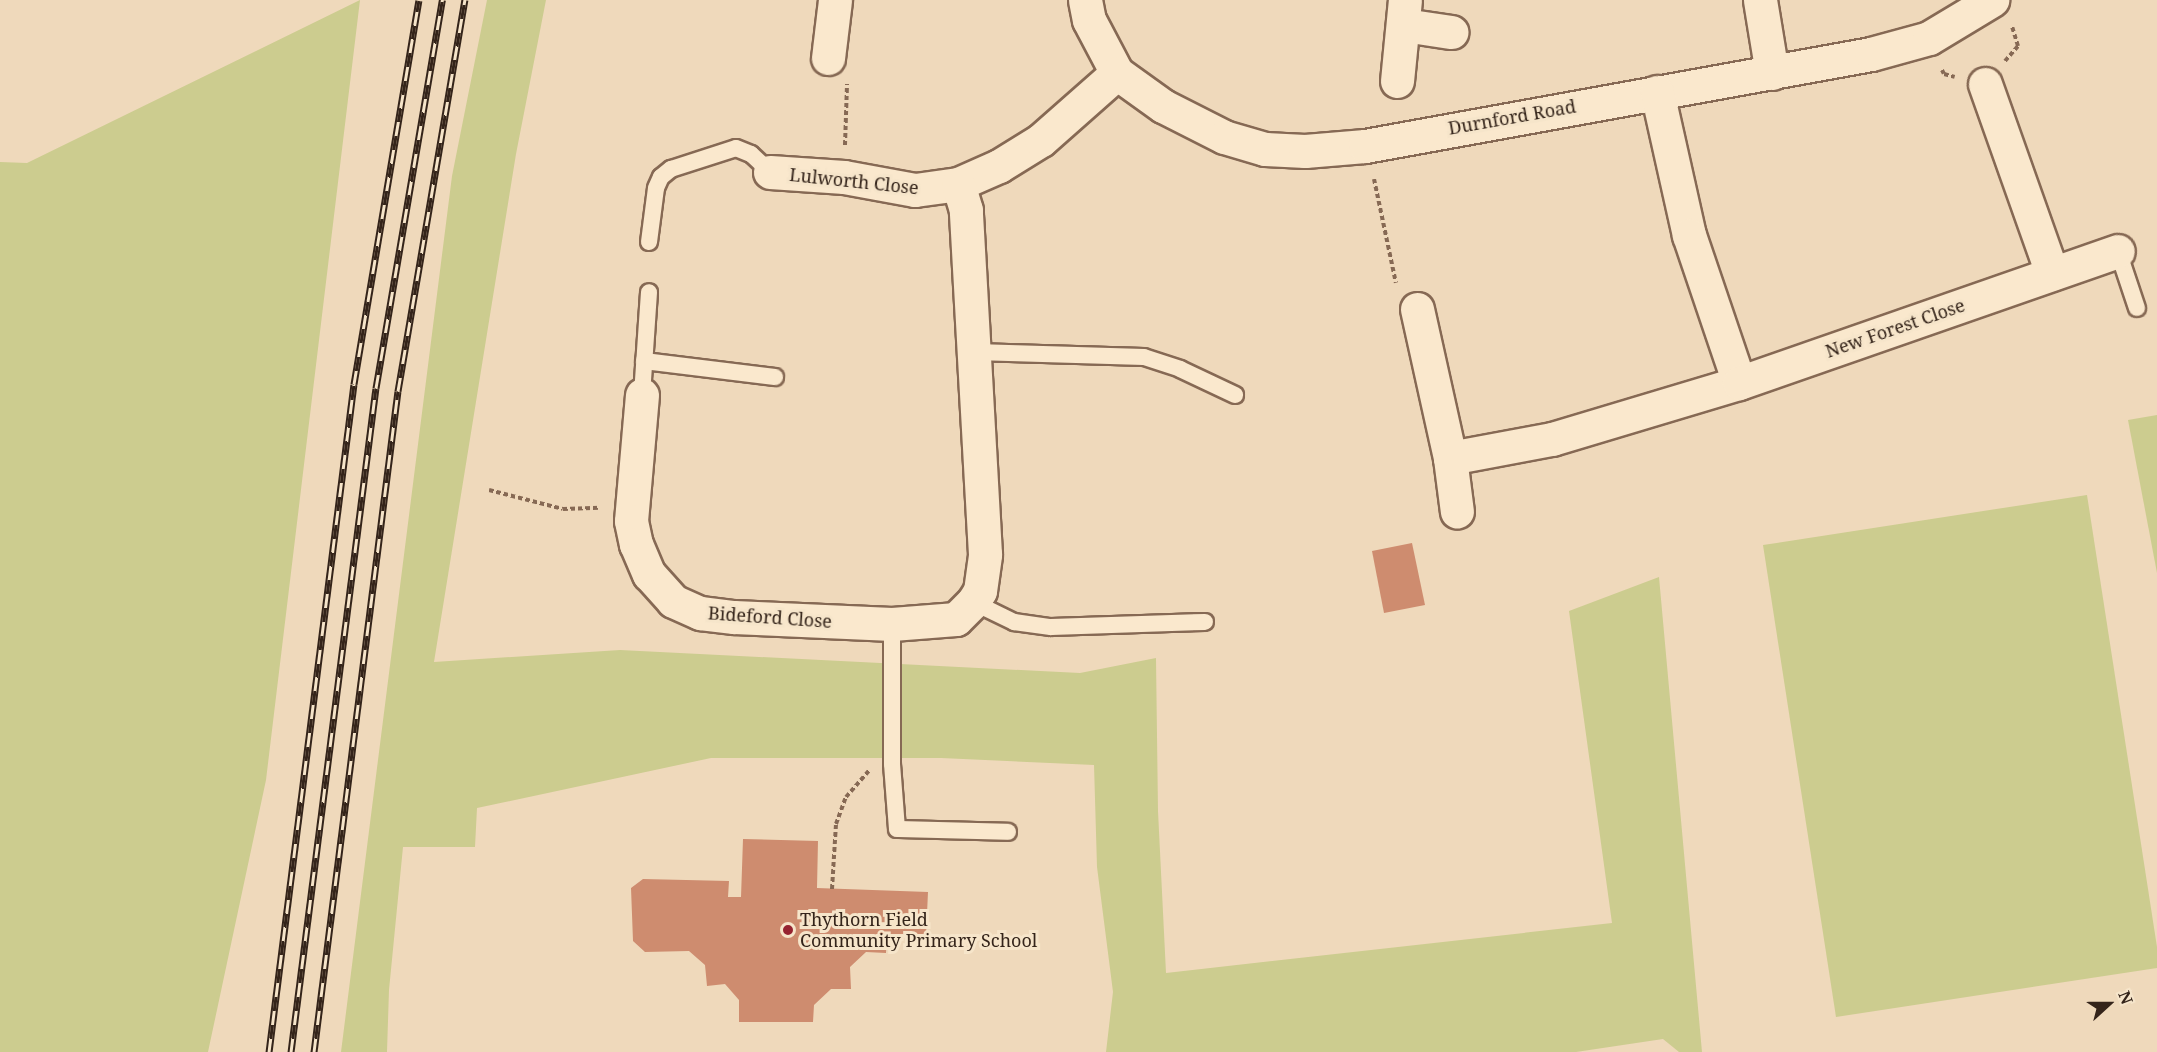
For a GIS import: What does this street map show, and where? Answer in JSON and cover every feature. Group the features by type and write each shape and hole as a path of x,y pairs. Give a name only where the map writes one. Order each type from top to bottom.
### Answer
{"street":[{"path":"828,58 835,0"},
{"name":"Durnford Road","path":"1085,0 1089,20 1117,73 1163,106 1224,137 1265,148 1305,151 1365,146 1871,54 1929,38 1992,0"},
{"path":"1760,0 1772,73"},
{"path":"1397,81 1405,13 1451,32"},
{"name":"Lulworth Close","path":"770,172 844,177 915,190 958,184 999,166 1041,140 1117,73"},
{"path":"1985,84 2052,273"},
{"path":"1657,92 1689,235 1739,383"},
{"path":"958,184 966,210 985,554 980,591 973,602"},
{"name":"New Forest Close","path":"1450,458 1552,439 1739,383 2118,251"},
{"path":"1417,309 1450,458 1457,512"},
{"name":"Bideford Close","path":"642,395 631,521 636,544 649,574 673,601 700,613 734,617 892,624 956,619 973,602"}],"lane":[{"path":"649,242 656,188 661,177 670,169 736,148 750,154 770,172"},
{"path":"2118,251 2137,308"},
{"path":"642,395 649,292"},
{"path":"975,352 1144,357 1180,369 1235,395"},
{"path":"644,361 775,377"},
{"path":"973,602 1014,622 1052,627 1206,622"},
{"path":"892,624 892,764 897,829 1008,832"}],"path":[{"path":"1365,146 1397,287 1417,309"},
{"path":"489,490 563,509 633,507"},
{"path":"832,889 836,824 846,796 862,776 874,768 892,764"}],"green space":[{"path":"360,0 266,780 208,1052 0,1052 0,162 27,163"},
{"path":"487,0 546,0 516,154 434,662 620,650 1080,673 1156,658 1158,811 1166,973 1612,923 1569,611 1659,577 1702,1052 1679,1052 1663,1039 1576,1052 1106,1052 1113,992 1097,867 1094,765 941,758 711,758 477,808 475,847 403,847 389,990 387,1052 341,1052 452,176"},
{"path":"2157,415 2157,573 2128,420"},
{"path":"2087,495 2157,947 2157,968 1836,1017 1763,545"}],"building":[{"path":"1412,543 1425,605 1384,613 1372,551"},
{"path":"743,839 818,841 817,888 928,892 926,936 887,934 886,953 866,952 850,967 851,989 831,989 814,1005 813,1022 739,1022 739,1000 725,984 707,986 705,965 689,951 645,952 633,941 631,888 643,879 729,881 728,897 741,897"}],"railway":[{"path":"269,1052 354,384 419,0"},
{"path":"291,1052 376,388 442,0"},
{"path":"314,1052 398,391 465,0"}],"place":[{"name":"Thythorn Field Community Primary School","path":"788,930"}]}
